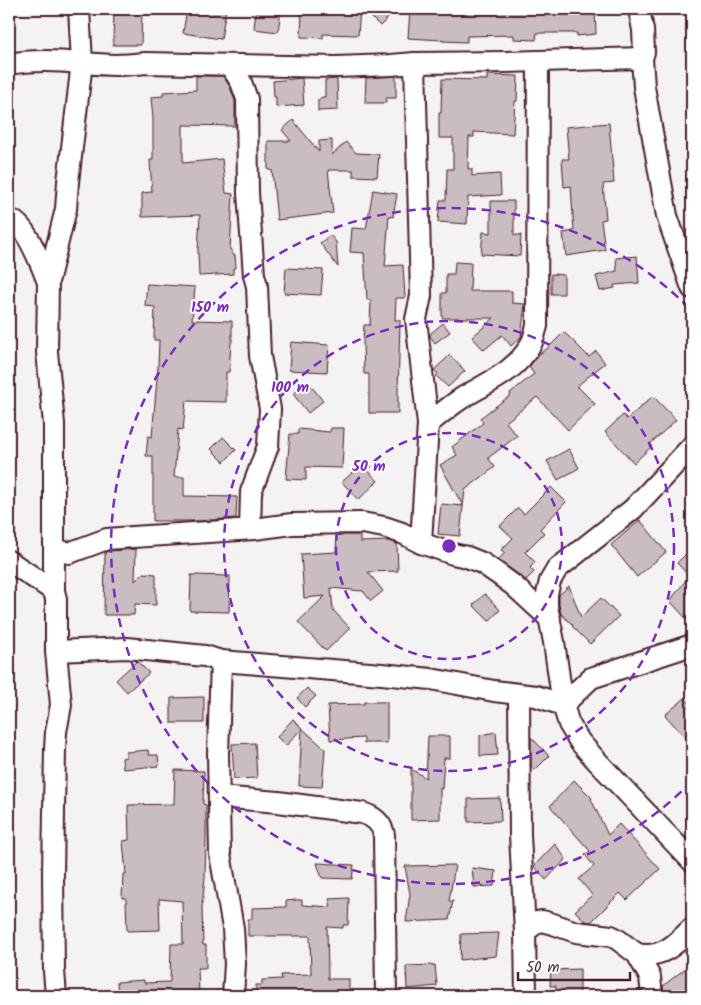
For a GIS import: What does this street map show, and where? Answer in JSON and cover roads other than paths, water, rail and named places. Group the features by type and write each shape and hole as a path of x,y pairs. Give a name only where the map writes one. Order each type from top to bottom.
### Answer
{"street":[{"path":"56,996 53,884 54,778 56,732 61,705 56,651 56,599 54,591 54,424 47,352 48,282 66,210 82,62 79,9"},
{"path":"639,9 643,30 644,52 642,58 645,93 667,216 691,280"},
{"path":"9,64 50,61 115,65 146,63 336,68 414,63 642,58"},
{"path":"428,424 461,399 494,381 506,372 523,357 532,343 537,326 538,61"},
{"path":"414,63 421,296 416,319 428,424 421,543"},
{"path":"230,65 241,82 247,99 248,193 253,266 260,356 270,409 268,446 251,492 250,529"},
{"path":"9,219 14,221 28,238 48,282"},
{"path":"692,446 633,509 557,569 550,581 547,594 547,606 563,705 569,724 580,742 692,861"},
{"path":"54,549 69,553 107,540 292,524 362,523 384,526 421,543 482,563 513,585 550,619"},
{"path":"9,561 54,591"},
{"path":"563,705 591,678 692,645"},
{"path":"56,651 127,648 205,656 221,661 431,679 494,691 536,696 563,705"},
{"path":"221,661 218,754 220,854 232,928 233,996"},
{"path":"519,694 520,835 526,996"},
{"path":"219,797 278,802 362,813 376,820 383,829 384,835 386,996"},
{"path":"525,932 537,922 546,922 576,932 611,936 617,939 637,954 650,977 652,996"},
{"path":"637,954 648,956 664,952 675,945 692,928"}]}
